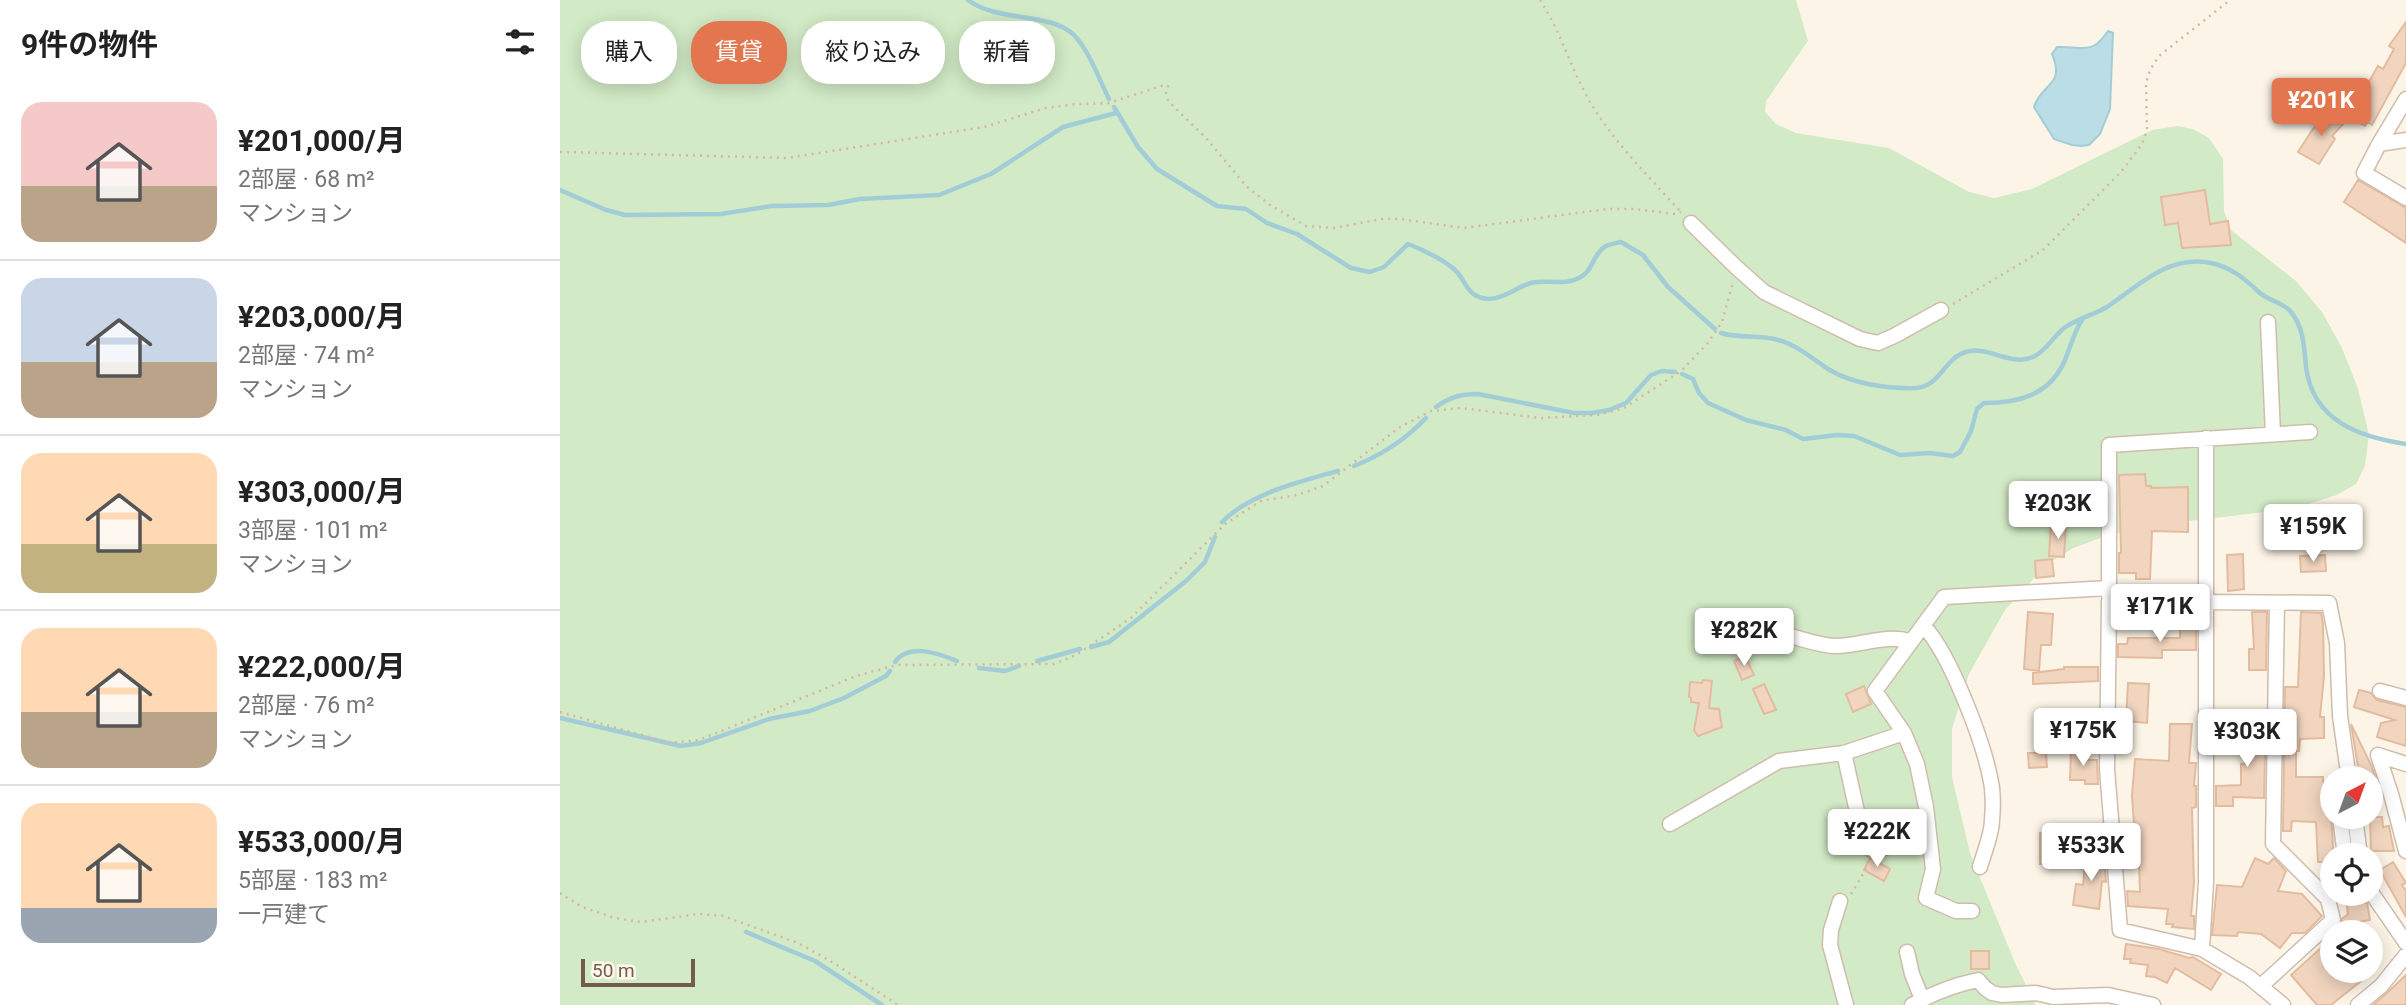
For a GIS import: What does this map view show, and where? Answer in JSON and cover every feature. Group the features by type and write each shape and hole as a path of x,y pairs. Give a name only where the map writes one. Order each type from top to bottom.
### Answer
{"street":[{"path":"2406,99 2364,173 2406,198"},
{"path":"2379,144 2406,140"},
{"path":"1686,217 1764,292 1860,339 1878,343 1941,310"},
{"path":"2268,322 2273,434"},
{"path":"2283,1005 2261,986 2202,949 2120,930 2107,769 2109,446 2309,432"},
{"path":"2202,949 2206,881 2206,438"},
{"path":"1972,911 1956,911 1926,898 1933,869 1926,807 1917,764 1904,733 1875,691 1909,641 1944,597 2109,594 2206,602 2329,603 2337,643 2340,716 2347,766"},
{"path":"2277,603 2273,844 2320,884"},
{"path":"1923,625 1933,636 1951,667 1982,750 1992,787 1992,823 1980,867"},
{"path":"1741,639 1754,632 1796,636 1838,646 1870,641 1909,641"},
{"path":"2380,691 2406,698"},
{"path":"1670,824 1779,761 1844,753 1904,733"},
{"path":"1844,753 1864,843 1870,849 1930,842"},
{"path":"2406,764 2378,755 2404,832 2406,851"},
{"path":"2261,986 2333,920 2331,906"},
{"path":"2381,906 2406,943"},
{"path":"1838,907 1831,930 1830,945 1846,1005"},
{"path":"1907,952 1917,1002 1950,987 1978,980 1984,988 2002,995 2108,995 2153,1005"},
{"path":"2358,1005 2381,986 2406,955"}],"path":[{"path":"1540,0 1555,26 1591,105 1609,130 1686,217"},
{"path":"1941,310 2043,250 2121,172 2142,144 2147,130 2146,83 2150,70 2159,56 2230,0"},
{"path":"560,152 787,158 984,127 1046,108 1109,103 1164,85 1168,86 1168,102 1206,138 1246,186 1270,205 1306,226 1334,228 1382,219 1401,219 1455,228 1607,209 1634,209 1686,217"},
{"path":"560,712 670,743 699,740 856,676 897,665 1054,664 1076,655 1131,618 1225,524 1261,501 1297,495 1323,486 1401,427 1431,411 1461,408 1541,418 1597,415 1624,408 1681,371 1707,344 1722,322 1737,268"},
{"path":"1838,907 1848,901 1859,878 1881,847"},
{"path":"560,893 582,907 615,918 641,922 699,914 723,916 798,943 898,1005"}],"green space":[{"path":"560,0 1796,0 1808,41 1766,101 1765,112 1776,124 1796,133 1889,148 1969,192 1994,198 2032,189 2152,130 2177,126 2193,129 2209,138 2223,159 2224,211 2231,230 2296,281 2322,312 2342,348 2358,389 2369,435 2365,466 2356,484 2337,495 2291,509 2164,524 2109,535 2073,548 2046,565 2005,610 1969,674 1952,729 1952,777 1970,853 2015,963 2036,1005 560,1005"}],"water":[{"path":"2108,31 2113,33 2110,109 2100,134 2089,145 2081,146 2054,139 2034,107 2037,99 2054,79 2056,64 2052,54 2057,47 2092,47"}],"building":[{"path":"2406,22 2406,63 2372,125 2368,122 2365,126 2343,112 2358,89 2363,92 2378,66 2383,69 2394,49 2389,46"},
{"path":"2332,111 2344,123 2332,136 2335,139 2319,164 2298,152 2313,129"},
{"path":"2358,180 2406,208 2406,243 2344,202"},
{"path":"2205,190 2210,224 2228,221 2231,245 2182,248 2178,223 2165,225 2161,197"},
{"path":"2145,474 2146,486 2151,488 2188,487 2188,532 2152,531 2150,579 2136,579 2136,573 2119,573 2119,475"},
{"path":"2051,524 2066,525 2064,557 2049,556"},
{"path":"2243,554 2244,589 2228,591 2227,555"},
{"path":"2325,555 2326,571 2301,572 2300,556"},
{"path":"2052,559 2054,576 2036,578 2035,561"},
{"path":"2028,612 2053,614 2051,645 2041,645 2039,671 2024,669"},
{"path":"2252,612 2267,612 2266,670 2249,670 2249,649 2254,649"},
{"path":"2301,612 2321,613 2324,676 2320,717 2324,717 2324,738 2300,739 2299,751 2296,751 2296,777 2320,777 2320,830 2332,830 2333,843 2320,843 2320,862 2316,822 2292,821 2291,831 2283,831 2285,687 2298,687"},
{"path":"2180,623 2196,623 2196,650 2162,650 2162,658 2118,657 2118,644 2127,644 2128,638 2180,638"},
{"path":"1745,656 1754,675 1742,680 1734,661"},
{"path":"2064,667 2098,667 2098,681 2033,684 2033,673"},
{"path":"1703,680 1712,681 1709,708 1719,709 1722,727 1698,736 1694,730 1699,703 1691,702 1690,682 1702,683"},
{"path":"2128,683 2149,684 2147,723 2126,721"},
{"path":"1764,684 1776,710 1764,714 1753,689"},
{"path":"1864,686 1871,704 1853,712 1846,694"},
{"path":"2359,690 2371,693 2377,700 2406,707 2406,746 2377,737 2381,723 2395,720 2354,707"},
{"path":"2243,719 2260,719 2260,754 2265,754 2264,798 2233,797 2233,806 2216,806 2216,786 2241,785 2241,764 2246,764"},
{"path":"2170,724 2192,724 2189,763 2196,763 2196,807 2192,808 2194,883 2191,916 2194,916 2194,929 2166,924 2168,909 2128,906 2127,891 2140,892 2139,866 2125,867 2124,857 2129,855 2129,824 2134,824 2132,796 2135,759 2169,761"},
{"path":"2351,724 2371,766 2358,766"},
{"path":"2071,749 2082,749 2082,760 2097,760 2098,784 2085,784 2085,780 2070,780"},
{"path":"2028,753 2046,753 2047,767 2029,768"},
{"path":"2389,826 2394,851 2383,851 2383,843 2371,843 2370,830 2384,830 2384,827"},
{"path":"2054,829 2086,829 2086,855 2057,855 2057,864 2040,864 2040,833 2054,833"},
{"path":"2086,855 2104,856 2106,882 2102,881 2099,909 2073,905 2076,884 2083,885"},
{"path":"1870,858 1890,869 1884,881 1864,870"},
{"path":"2255,858 2268,864 2274,858 2286,871 2278,891 2302,894 2322,916 2305,933 2292,933 2280,948 2261,934 2238,932 2237,936 2212,935 2217,885 2242,887"},
{"path":"2393,862 2406,883 2402,885 2406,891 2406,917 2383,875 2383,868"},
{"path":"2347,906 2368,906 2370,920 2342,920 2348,914"},
{"path":"2126,944 2193,957 2221,974 2211,990 2175,968 2167,983 2146,976 2148,965 2130,963 2131,959 2124,959"},
{"path":"2320,949 2320,983 2358,983 2331,1005 2317,1005 2291,975"},
{"path":"1971,951 1989,951 1989,969 1971,969"},
{"path":"2406,975 2406,1005 2373,1005 2387,993"}],"waterway":[{"path":"968,0 994,12 1065,28 1085,50 1109,99"},
{"path":"1114,107 1138,147 1157,169 1217,206 1246,209 1267,223 1297,234 1351,268 1370,272 1384,267 1408,244 1445,262 1458,273 1472,293 1490,299 1531,283 1567,282 1579,278 1602,249 1621,242 1643,255 1668,287 1715,329"},
{"path":"560,190 606,210 625,215 721,214 772,206 828,205 860,199 939,195 991,174 1063,127 1116,113"},
{"path":"1721,333 1785,342 1828,369 1859,382 1894,388 1916,388 1931,382 1952,360 1966,352 1982,351 2016,359 2033,357 2064,328 2107,307 2142,281 2168,267 2196,261 2211,263 2237,274 2264,296 2291,312 2301,331 2310,386 2328,413 2356,431 2406,444"},
{"path":"1682,374 1693,379 1699,393 1708,403 1746,420 1786,430 1803,439 1854,436 1900,455 1930,453 1953,456 1960,452 1971,431 1977,409 1984,403 2021,399 2032,395 2051,381 2059,372 2082,320"},
{"path":"1436,407 1456,397 1478,394 1574,413 1592,413 1626,403 1651,375 1662,371 1675,372"},
{"path":"1354,466 1393,446 1426,418"},
{"path":"1222,522 1261,496 1338,471"},
{"path":"1091,647 1109,642 1186,581 1205,562 1215,537"},
{"path":"1037,661 1080,649"},
{"path":"895,662 908,652 916,651 934,653 957,661"},
{"path":"979,668 1005,671 1019,666"},
{"path":"560,718 681,746 701,743 769,719 810,711 844,698 886,676 890,671"},
{"path":"746,932 815,961 882,1005"}]}
